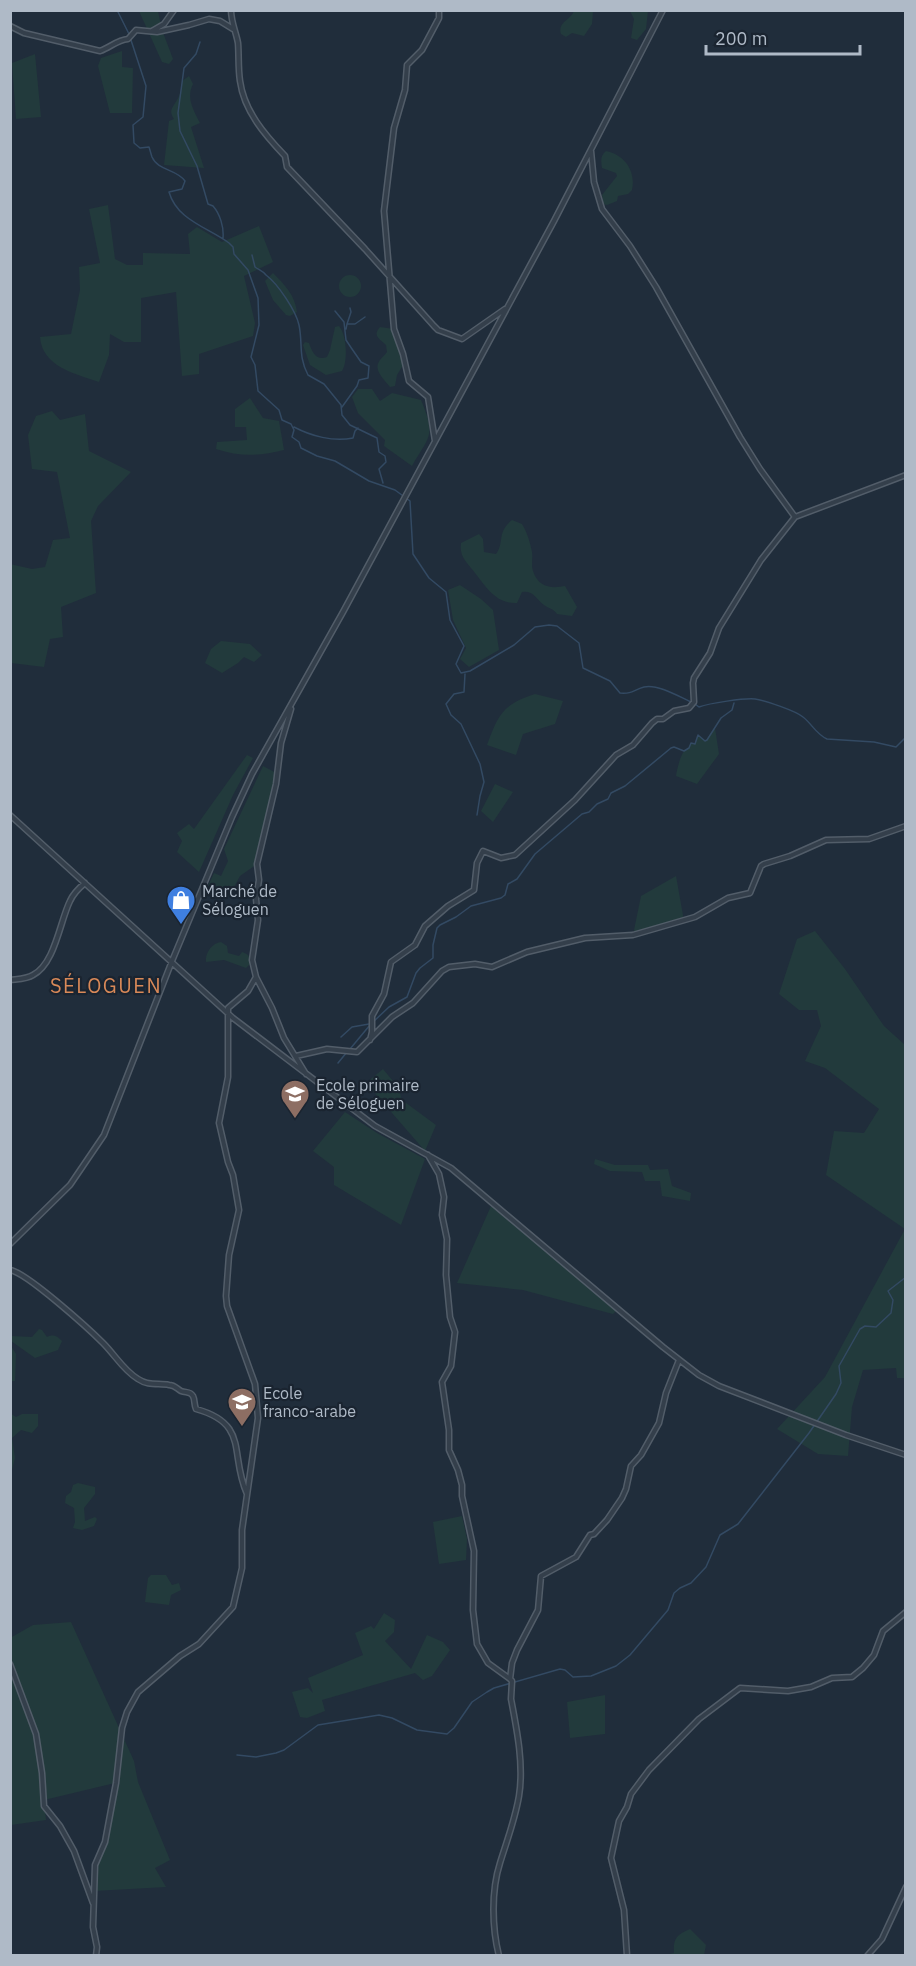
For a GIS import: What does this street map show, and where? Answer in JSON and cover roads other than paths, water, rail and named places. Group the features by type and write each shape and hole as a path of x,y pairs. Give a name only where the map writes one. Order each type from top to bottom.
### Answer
{"street":[{"path":"152,31 164,24 174,10"},
{"path":"231,10 238,43 239,80 242,95 261,129 285,156 287,167 438,330 462,339 508,307"},
{"path":"435,442 428,397 409,381 394,329 384,220 394,128 405,90 407,65 422,50 439,18 440,10"},
{"path":"10,1244 70,1185 104,1135 172,961 252,774 508,307 663,10"},
{"path":"12,25 24,33 100,51 109,48 120,39 128,39 136,30 167,30 209,19 220,21 234,30"},
{"path":"590,150 594,182 602,209 656,287 740,437 795,517"},
{"path":"370,1040 372,1016 384,994 391,962 415,945 425,926 447,906 474,890 477,862 483,851 501,858 515,855 575,800 616,755 633,745 652,723 680,709 689,708 694,702 694,678 710,653 719,628 762,560 795,517 906,475"},
{"path":"294,700 281,743 276,783 257,864 258,920 252,960 256,977 284,1038 308,1076"},
{"path":"10,815 227,1013 375,1126 451,1168 699,1375 719,1386 846,1435 906,1455"},
{"path":"296,1056 327,1049 357,1052 392,1017 413,1003 442,971 449,967 475,964 492,967 527,952 585,938 633,935 674,924 695,917 728,898 750,893 761,866 764,864 790,856 826,840 869,839 906,826"},
{"path":"10,980 36,974 46,961 61,932 69,903 85,883"},
{"path":"96,1956 97,1947 93,1927 95,1865 105,1842 116,1783 122,1728 127,1712 138,1692 180,1656 199,1644 233,1607 242,1568 242,1537 258,1418 255,1384 227,1306 229,1255 239,1210 233,1174 219,1124 228,1077 230,1043 227,1013 231,1004 248,991 256,977"},
{"path":"428,1154 439,1174 444,1197 442,1215 447,1239 446,1275 450,1317 454,1332 451,1366 442,1382 449,1430 449,1450 462,1485 462,1496 474,1551 473,1610 477,1644 488,1663 510,1679"},
{"path":"10,1269 26,1276 102,1341 138,1380 155,1385 171,1385 180,1391 189,1392 192,1394 196,1409 210,1413 224,1421 230,1427 235,1440 238,1473 247,1495"},
{"path":"499,1956 495,1930 496,1885 500,1862 508,1845 520,1794 521,1774 510,1679 512,1663 538,1610 541,1576 576,1557 590,1535 594,1534 622,1498 631,1466 641,1455 659,1423 666,1393 679,1360"},
{"path":"627,1956 624,1910 612,1852 618,1821 627,1807 631,1794 649,1770 699,1719 740,1688 788,1691 811,1687 832,1678 852,1677 873,1655 883,1631 906,1612"},
{"path":"10,1664 36,1734 44,1806 60,1826 74,1851 94,1906"},
{"path":"867,1956 882,1939 906,1887"}],"waterway":[{"path":"117,10 129,34 146,86 143,117 133,125 134,143 140,148 149,147 155,162 182,177 185,181 182,189 169,192 173,202 194,222 229,243 233,247 234,254 248,270 258,298 259,325 251,357 255,365 258,391 279,410 282,420 291,424 294,430 292,437 299,442 301,448 335,461 369,481 395,490 410,501 413,554 429,578 446,592 450,620 464,646 456,664 461,673 470,671 514,645 535,627 557,626 579,643 583,668 610,681 620,693 644,687 655,687 691,702"},
{"path":"200,42 196,54 184,68 178,113 180,131 197,166 208,204 213,206 220,217 223,238"},
{"path":"252,255 255,267 264,272 276,285 294,313 299,325 303,362 308,375 324,384 341,405 342,415 350,425 377,438 379,452 385,456 386,462 379,469 383,483"},
{"path":"347,324 350,308"},
{"path":"335,311 344,322 346,340 361,362 369,366 368,378 359,380 342,407"},
{"path":"346,329 347,324 355,324 365,317"},
{"path":"294,427 330,439 353,438 358,428"},
{"path":"465,674 464,692 454,694 446,704 451,715 461,724 480,764 484,782 477,815"},
{"path":"695,704 699,707 727,701 755,699 780,706 799,715 827,739 874,742 896,747 906,737"},
{"path":"373,1022 389,1007 407,997 416,973 433,958 433,945 437,928 440,925 471,906 505,895 508,884 517,879 535,854 582,814 608,799 611,793 625,786 671,748 684,751 691,743 695,744 698,735 705,741 707,740 721,718 732,710 734,703"},
{"path":"341,1037 352,1027 369,1024"},
{"path":"350,1049 370,1025"},
{"path":"338,1063 347,1052"},
{"path":"237,1755 256,1757 276,1753 284,1750 318,1725 379,1715 392,1718 417,1730 447,1734 454,1728 472,1702 494,1688 560,1669 573,1677 591,1676 616,1666 630,1655 668,1610 674,1593 691,1583 706,1567 720,1535 738,1524 809,1433 836,1394 841,1383 839,1366 860,1329 865,1326 876,1327 891,1313 893,1300 888,1291 906,1277"}],"place":[{"name":"Marché de Séloguen","path":"181,926"},
{"name":"Ecole primaire de Séloguen","path":"295,1120"},
{"name":"Ecole franco-arabe","path":"242,1428"}],"district":[{"name":"SÉLOGUEN","path":"106,986"}]}
